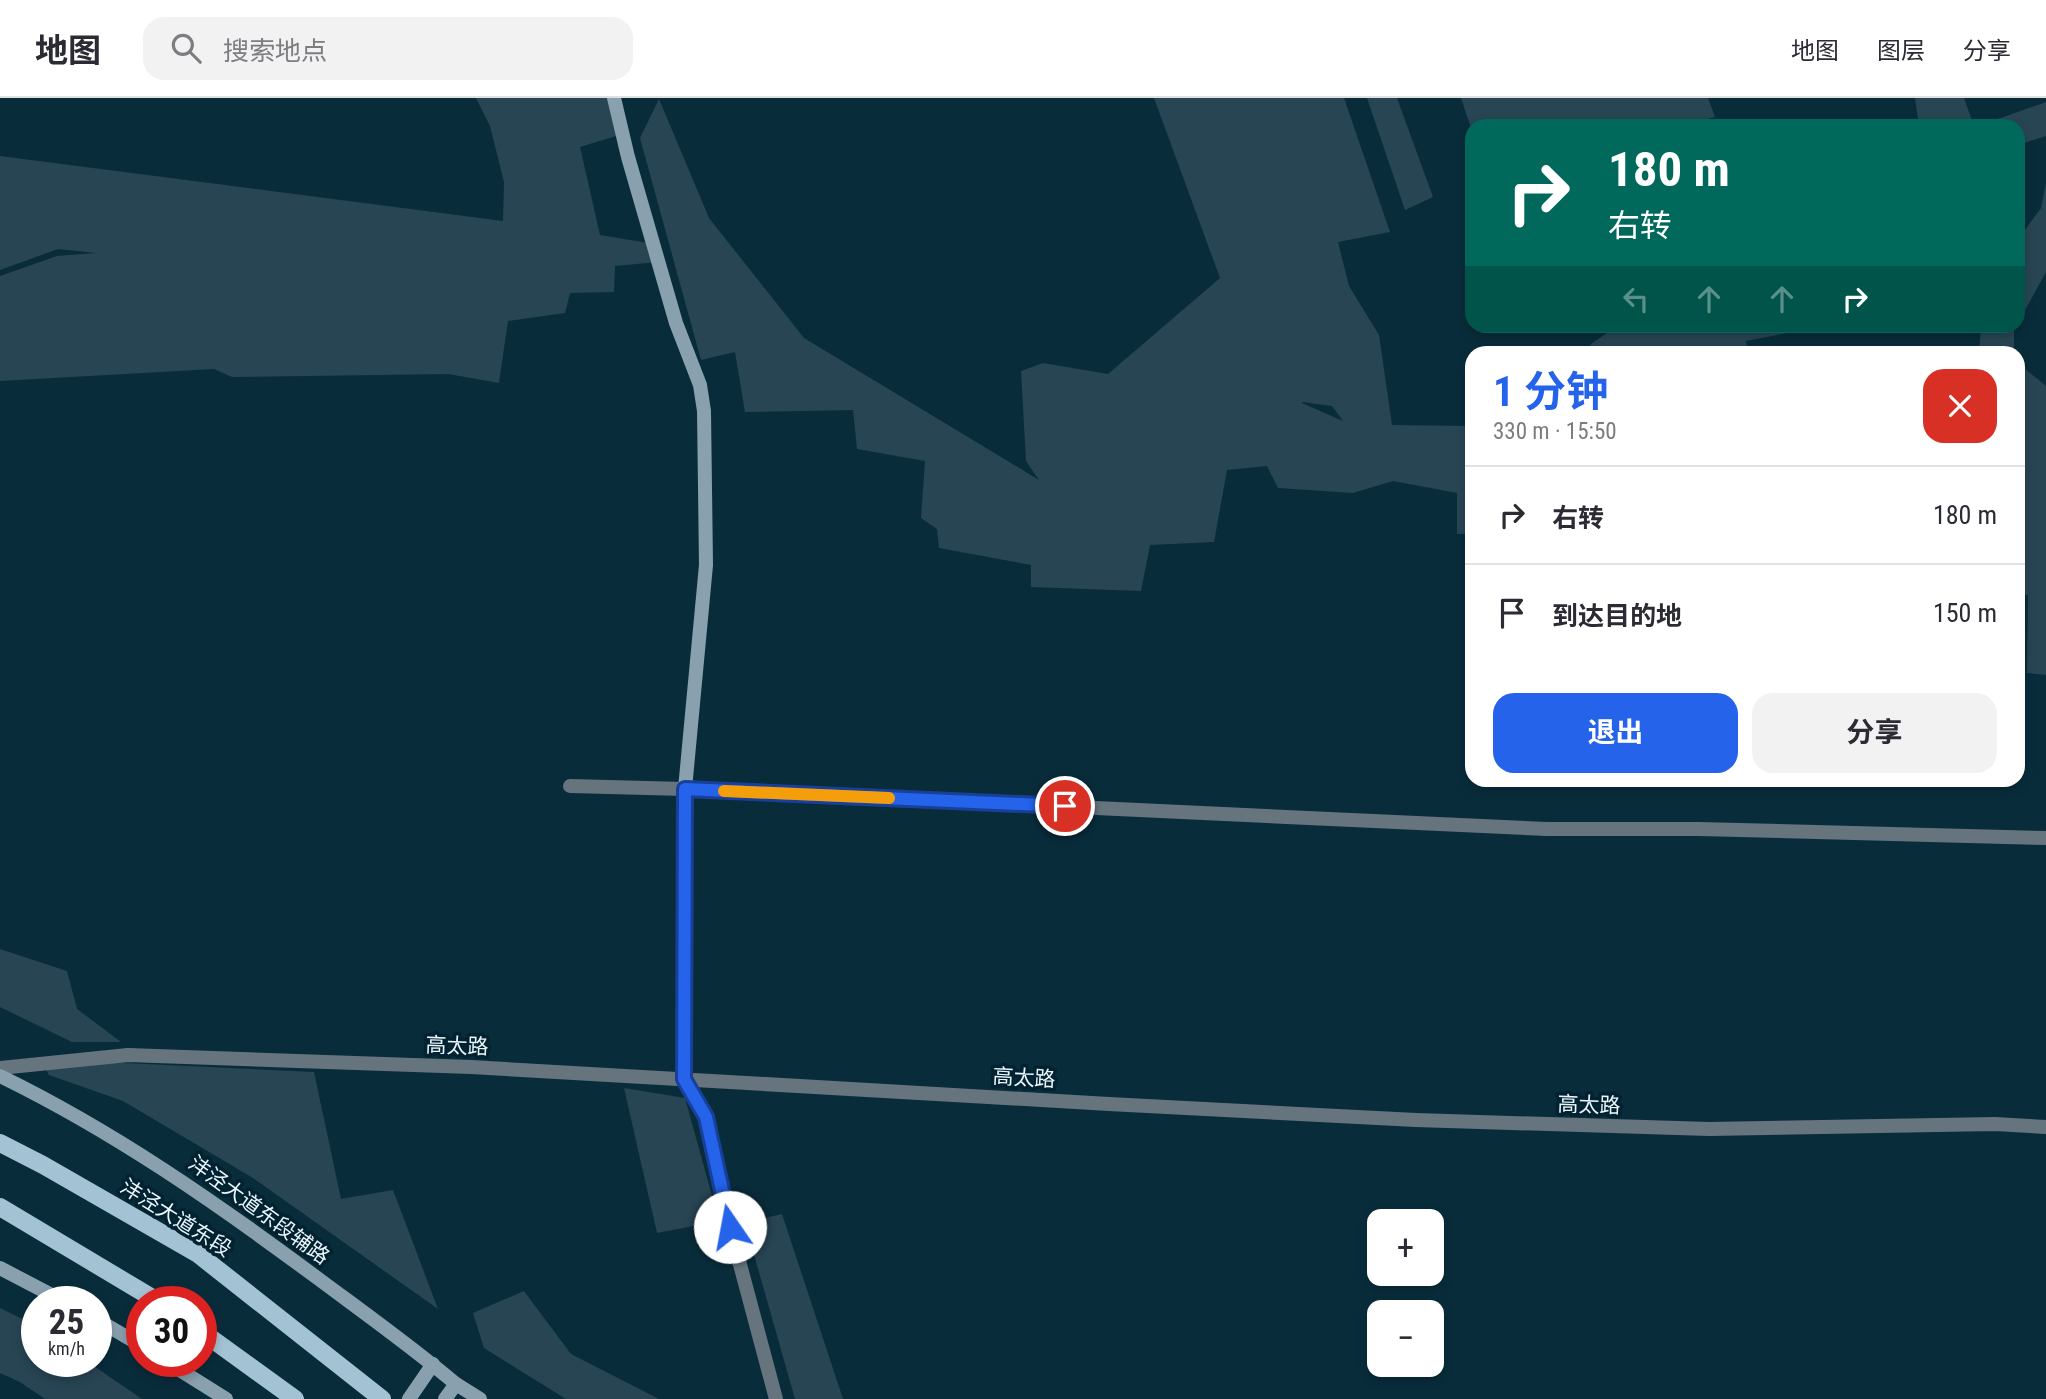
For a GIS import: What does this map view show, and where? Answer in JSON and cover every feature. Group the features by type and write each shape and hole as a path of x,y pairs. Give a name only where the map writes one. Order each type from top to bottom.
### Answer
{"main road":[{"name":"沣泾大道东段","path":"0,1143 198,1254 382,1399"},
{"path":"0,1207 132,1286"},
{"path":"217,1343 295,1399"}],"street":[{"path":"614,98 628,157 676,323 700,385 704,411 706,565 685,789 684,1079 706,1117 730,1227 776,1399"},
{"path":"570,786 1548,829 1699,829 2046,838"},
{"name":"高太路","path":"0,1068 128,1055 471,1067 1109,1104 1532,1124 1709,1129 1995,1124 2046,1127"},
{"name":"沣泾大道东段辅路","path":"0,1076 104,1132 222,1207 456,1384 480,1399"},
{"path":"0,1268 34,1286"},
{"path":"409,1399 433,1364"},
{"path":"191,1377 226,1399"},
{"path":"445,1399 456,1384"}],"shaded area":[{"path":"476,98 617,98 626,133 580,147 600,235 648,243 658,262 615,266 614,292 570,293 565,313 508,321 499,383 448,374 232,377 214,369 0,381 0,276 57,256 96,253 58,249 0,270 0,156 503,221 504,182 490,126"},
{"path":"1154,98 1344,98 1390,232 1338,242 1349,286 1379,335 1392,425 1465,426 1465,534 1457,534 1457,493 1393,481 1353,493 1278,488 1267,466 1227,470 1214,542 1150,545 1141,591 1031,587 1031,565 939,548 937,529 921,518 925,461 857,449 853,410 745,412 735,352 701,360 640,138 659,99 709,218 804,338 1039,480 1026,461 1021,371 1043,363 1108,374 1220,278","holes":["1302,402 1332,406 1343,421 1302,403"]},
{"path":"1367,98 1397,98 1433,197 1405,210"},
{"path":"1461,98 1708,98 1715,117 1708,119 1468,119"},
{"path":"1915,98 1964,98 1972,119 1918,119"},
{"path":"2046,102 2046,136 2025,143 2025,119 1998,119"},
{"path":"2046,183 2046,272 2025,310 2025,230 2041,208"},
{"path":"1607,333 1788,333 1746,341 1747,346 1590,346"},
{"path":"1980,333 2014,333 2014,346 1980,346"},
{"path":"2025,369 2046,386 2046,675 2027,673 2028,595 2025,595"},
{"path":"0,949 67,971 77,1009 121,1042 72,1042 0,1007"},
{"path":"40,1059 314,1072 341,1199 393,1190 438,1309 253,1178 123,1101 49,1075"},
{"path":"624,1088 685,1098 719,1221 657,1233"},
{"path":"782,1214 843,1399 795,1399 745,1223"},
{"path":"524,1291 571,1354 659,1399 566,1399 484,1348 473,1313"},
{"path":"0,1308 21,1318 21,1377 110,1377 142,1399 45,1399 20,1382 0,1373"}],"slow traffic":[{"path":"724,791 889,798"}],"route":[{"path":"730,1227 706,1117 684,1079 685,789 1065,806"}]}
